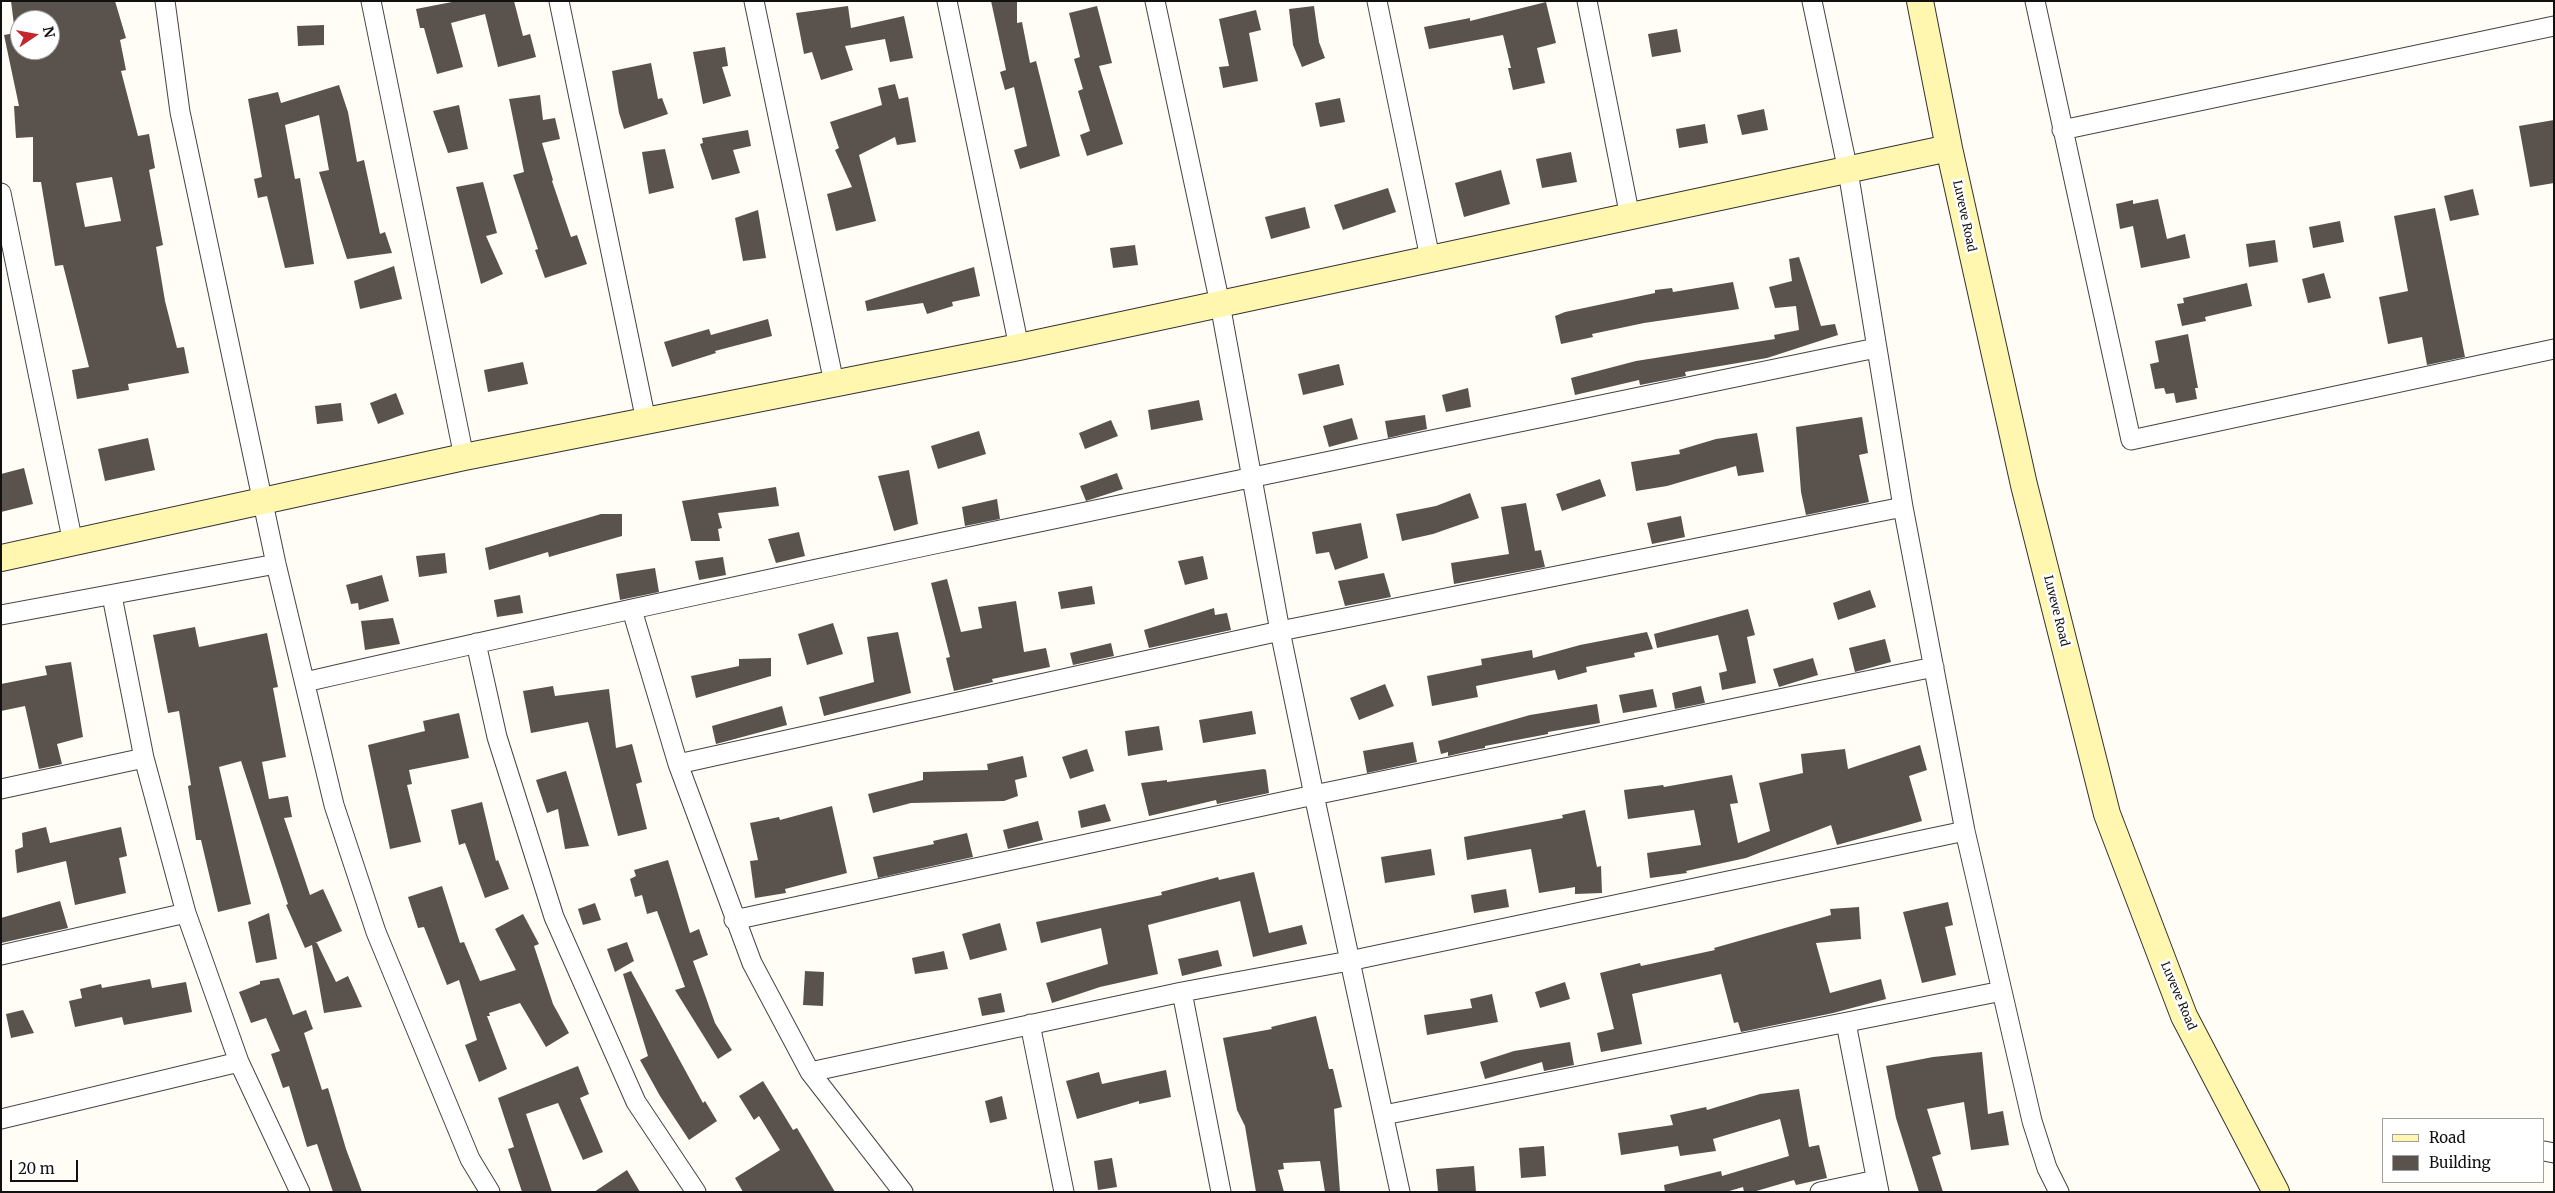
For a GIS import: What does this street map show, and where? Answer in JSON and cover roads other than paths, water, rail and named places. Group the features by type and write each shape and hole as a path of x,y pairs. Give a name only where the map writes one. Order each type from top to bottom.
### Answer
{"street":[{"path":"165,1 180,112 264,500 276,564 306,682 334,805 376,932 470,1159 490,1192"},
{"path":"372,1 464,457"},
{"path":"559,1 646,421"},
{"path":"754,1 834,383"},
{"path":"947,1 1019,347"},
{"path":"1155,1 1220,304 1280,631 1349,961 1400,1192"},
{"path":"1377,1 1430,258"},
{"path":"1587,1 1630,217"},
{"path":"1812,1 1848,171 1903,507 1965,831 2032,1121 2047,1168 2059,1192"},
{"name":"Luveve Road","path":"1920,1 1949,148 2024,485 2107,814 2184,1016 2276,1192"},
{"path":"2036,1 2062,130 2131,440 2554,349"},
{"path":"2062,130 2554,26"},
{"path":"1,558 464,457 1019,347 1949,148"},
{"path":"1,193 73,543"},
{"path":"306,682 476,643 1876,348"},
{"path":"678,764 1280,631 1903,507"},
{"path":"1,615 112,596 276,564"},
{"path":"112,596 144,758 186,913 239,1062 300,1192"},
{"path":"632,610 678,764 734,920 752,963 810,1072 903,1192"},
{"path":"476,643 497,737 554,917 636,1102 696,1192"},
{"path":"734,920 1314,795 1934,667"},
{"path":"1,789 144,758"},
{"path":"810,1072 1182,992 1349,961 1965,831"},
{"path":"1,955 186,913"},
{"path":"1384,1115 2002,991"},
{"path":"1182,992 1221,1192"},
{"path":"1820,1192 1878,1186 1846,1023"},
{"path":"1030,1024 1064,1192"},
{"path":"1,1119 239,1062"}]}
